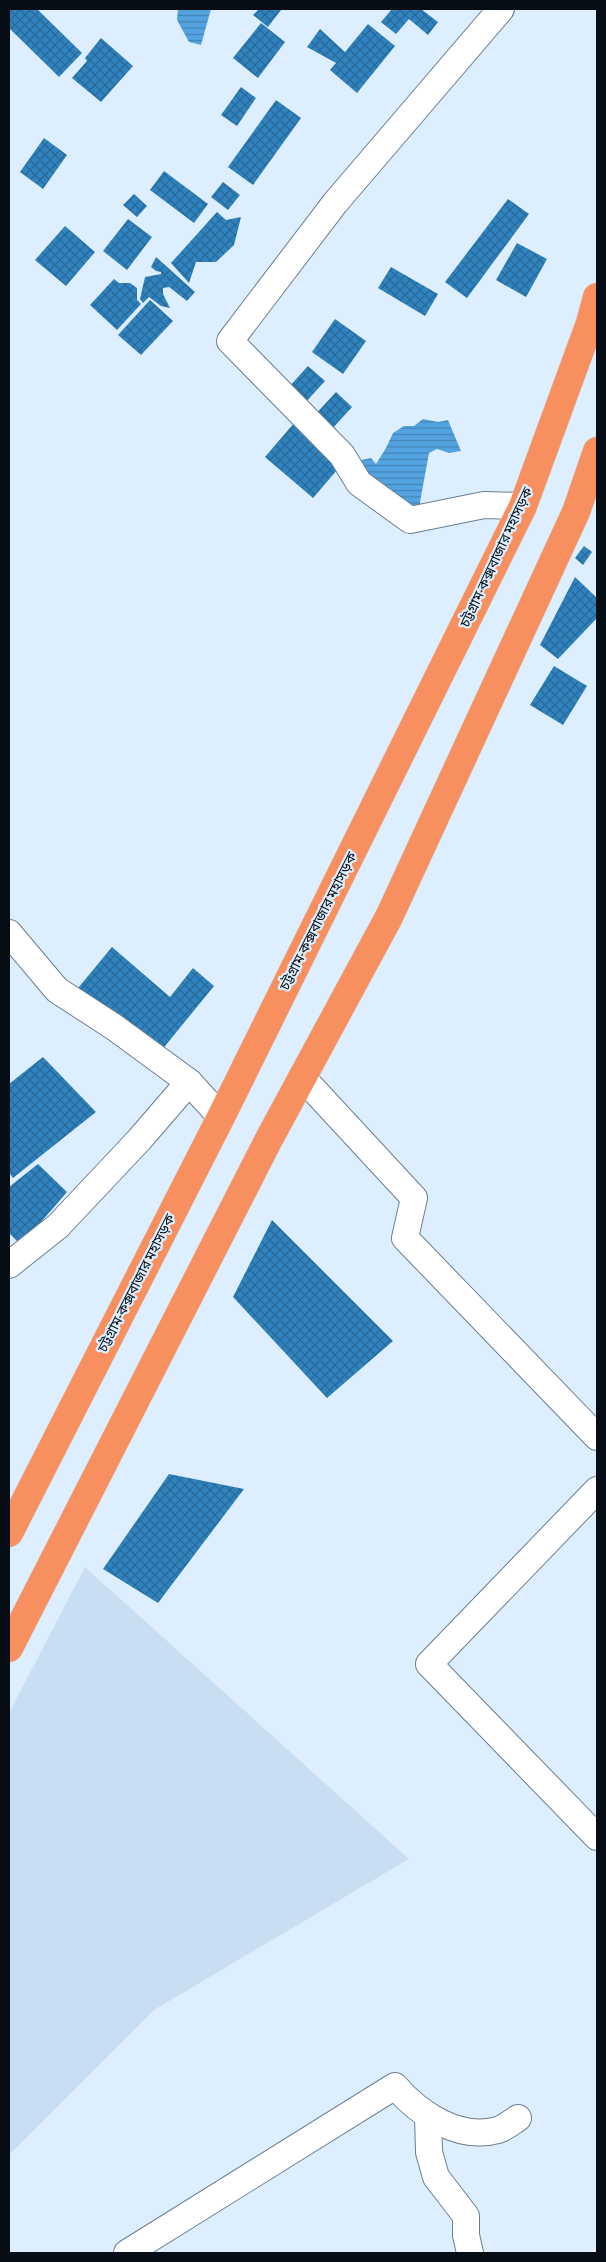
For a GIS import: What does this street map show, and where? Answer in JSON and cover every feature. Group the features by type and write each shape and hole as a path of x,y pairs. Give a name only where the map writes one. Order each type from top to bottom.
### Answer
{"highway":[{"name":"চট্টগ্রাম-কক্সবাজার মহাসড়ক","path":"9,1532 221,1117 523,506 590,323 597,296"},
{"path":"9,1648 126,1414 393,908 576,512 597,451"}],"street":[{"path":"501,9 335,203 230,341 342,455 359,483 410,520 484,505 523,506"},
{"path":"9,933 56,990 114,1027 189,1082 221,1117"},
{"path":"302,1078 414,1198 405,1238 597,1437"},
{"path":"9,1265 58,1226 139,1140 189,1082"},
{"path":"597,1490 429,1664 597,1837"},
{"path":"127,2253 395,2086 415,2106 428,2115 460,2130 480,2133 499,2130 518,2118"},
{"path":"428,2115 430,2152 436,2177 466,2216 466,2235 470,2253"}],"shaded area":[{"path":"85,1567 409,1859 154,2010 9,2155 9,1713"}],"water":[{"path":"178,9 211,9 201,45 189,42 177,20"},
{"path":"423,419 438,422 448,420 461,451 449,453 437,449 429,453 420,502 422,511 405,512 352,462 371,458 376,464 393,433 404,426 414,426"}],"building":[{"path":"9,9 37,9 82,53 59,77 9,28"},
{"path":"259,9 281,10 268,27 253,15"},
{"path":"392,9 421,9 438,22 428,35 409,19 396,34 381,22"},
{"path":"261,23 285,42 258,78 233,58"},
{"path":"368,24 395,46 357,93 330,70 336,63 307,47 320,29 345,52"},
{"path":"101,38 133,66 101,102 72,78 87,61 85,58"},
{"path":"241,87 256,98 237,126 221,115"},
{"path":"276,100 301,118 253,185 228,167"},
{"path":"44,138 67,155 43,189 20,172"},
{"path":"164,171 208,204 194,223 150,190"},
{"path":"223,182 240,195 228,210 211,197"},
{"path":"134,194 147,206 137,217 123,205"},
{"path":"508,199 529,214 467,298 445,282"},
{"path":"217,212 226,220 241,217 234,245 216,262 196,262 189,283 171,263"},
{"path":"128,219 152,237 127,270 103,251"},
{"path":"65,226 95,252 66,286 35,260"},
{"path":"517,243 547,259 526,297 496,280"},
{"path":"156,257 195,292 187,301 169,287 163,288 163,294 170,308 161,306 149,297 143,303 140,299 145,277 161,274 161,272 151,267"},
{"path":"391,267 438,294 425,316 378,288"},
{"path":"114,279 119,283 130,283 137,288 137,300 141,304 117,330 90,305"},
{"path":"150,300 173,321 141,355 118,335"},
{"path":"335,319 366,341 343,374 312,352"},
{"path":"308,366 325,381 305,403 288,388"},
{"path":"336,392 352,407 330,431 313,417"},
{"path":"295,422 343,463 313,498 265,457"},
{"path":"584,546 592,552 583,565 575,558"},
{"path":"575,577 597,598 597,618 558,659 540,645"},
{"path":"554,666 587,686 563,725 530,705"},
{"path":"112,947 170,997 193,968 214,986 161,1051 74,993"},
{"path":"43,1057 96,1112 13,1178 9,1173 9,1084"},
{"path":"38,1164 67,1192 21,1245 9,1233 9,1187"},
{"path":"272,1220 393,1341 327,1398 233,1297"},
{"path":"169,1474 244,1489 158,1603 103,1569"}]}
